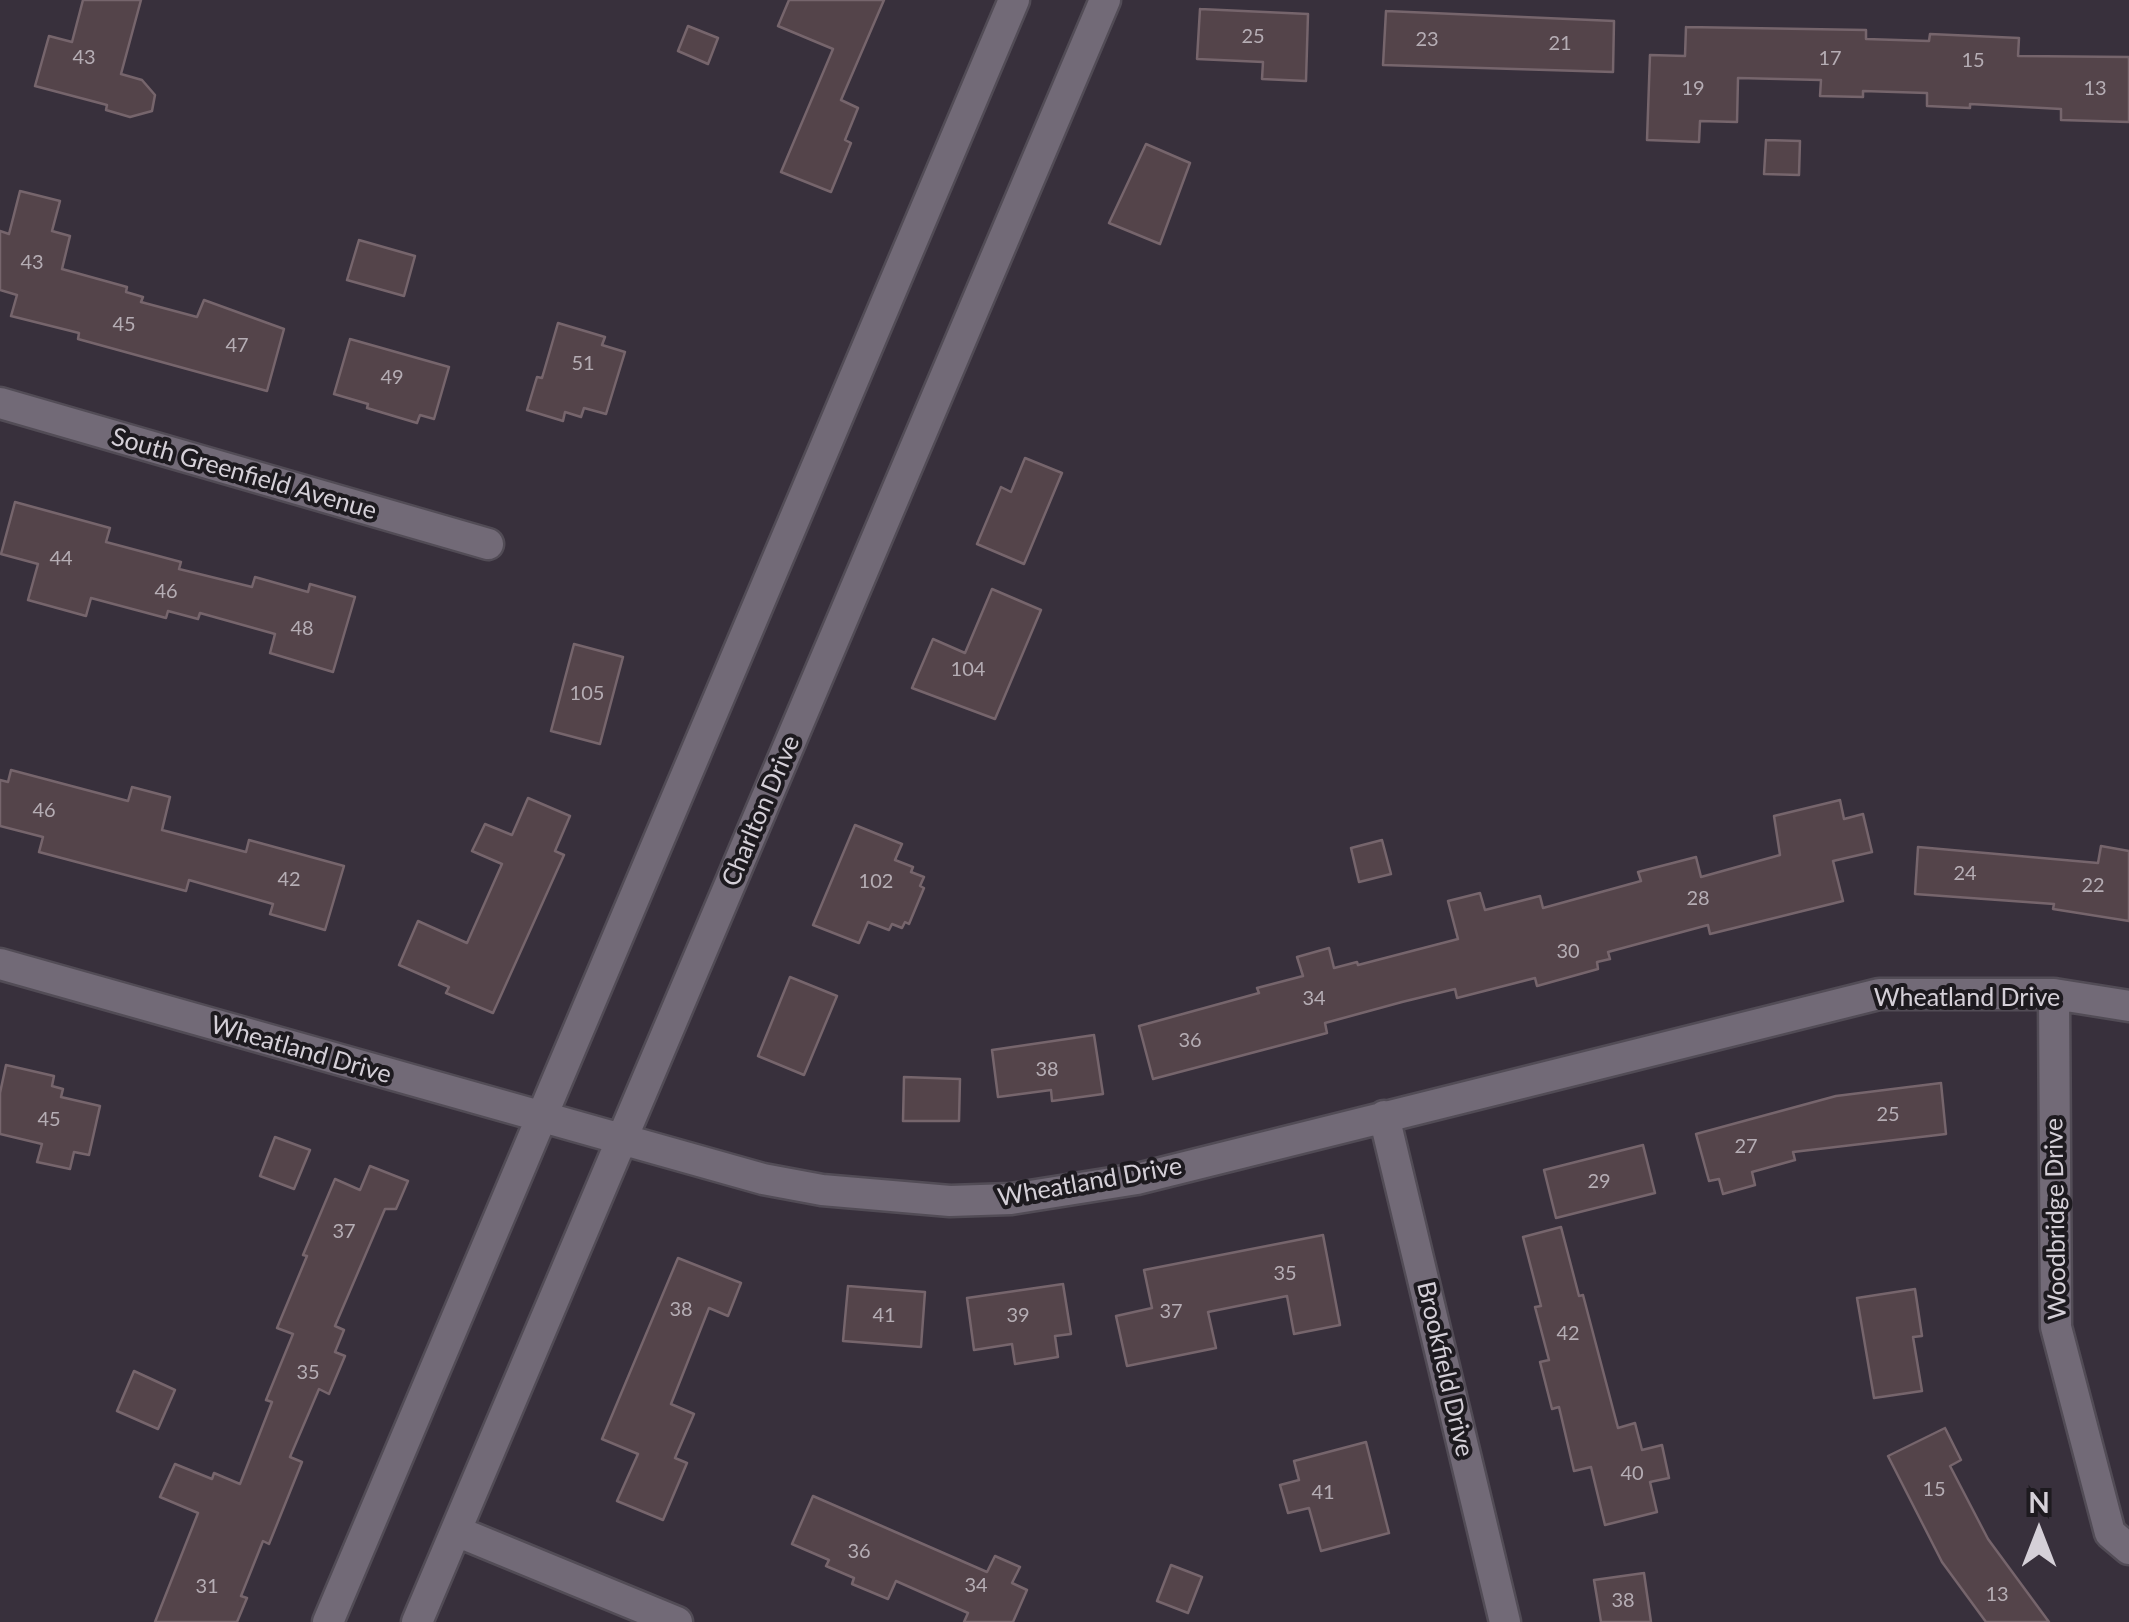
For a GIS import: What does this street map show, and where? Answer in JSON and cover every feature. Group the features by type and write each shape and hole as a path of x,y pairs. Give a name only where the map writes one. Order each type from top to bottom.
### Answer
{"street":[{"path":"328,1622 1014,0"},
{"name":"Charlton Drive","path":"417,1622 1105,0"},
{"name":"South Greenfield Avenue","path":"0,403 488,544"},
{"name":"Wheatland Drive","path":"0,964 764,1180 822,1190 950,1200 1010,1199 1137,1179 1879,994 2054,994 2129,1006"},
{"name":"Woodbridge Drive","path":"2054,994 2056,1327 2110,1533 2129,1549"},
{"name":"Brookfield Drive","path":"1384,1116 1505,1622"},
{"path":"456,1531 676,1622"}],"building":[{"path":"83,0 141,0 121,74 142,80 155,95 152,111 130,117 106,110 107,105 35,86 49,36 72,42"},
{"path":"789,0 884,0 841,100 858,108 845,140 851,143 831,192 781,172 833,49 778,26"},
{"path":"1200,9 1308,14 1306,81 1262,79 1263,62 1197,59"},
{"path":"1386,11 1614,21 1613,72 1383,65"},
{"path":"688,26 718,38 708,64 678,51"},
{"path":"1686,27 1866,30 1866,39 1929,41 1930,34 2019,38 2018,56 2129,57 2129,122 2061,120 2061,109 1927,106 1927,93 1863,91 1863,97 1820,96 1821,80 1738,78 1737,122 1700,121 1699,142 1647,140 1650,55 1685,56"},
{"path":"1766,140 1800,141 1799,175 1764,174"},
{"path":"1146,144 1190,163 1160,244 1109,223"},
{"path":"20,191 60,201 52,231 70,236 62,269 127,287 126,292 143,297 141,302 197,317 204,300 284,329 267,391 78,339 79,333 11,316 17,295 0,290 0,231 9,234"},
{"path":"359,240 415,256 404,296 347,280"},
{"path":"558,323 605,337 602,345 625,352 606,414 584,408 581,417 565,412 563,421 527,410 537,377 542,378"},
{"path":"350,339 449,367 434,419 420,415 417,423 334,394"},
{"path":"1025,458 1062,473 1024,564 977,544 1001,487 1011,492"},
{"path":"15,502 110,528 106,542 181,562 179,569 252,587 255,577 308,592 310,584 355,597 333,672 270,653 275,634 200,613 198,619 168,611 166,618 91,598 86,616 28,600 38,564 1,554"},
{"path":"992,589 1041,610 995,719 912,688 933,639 965,653"},
{"path":"574,644 623,657 600,744 551,731"},
{"path":"11,770 128,801 132,787 170,797 162,830 246,852 249,840 344,866 325,930 270,914 273,904 189,880 186,891 39,852 43,837 0,826 0,780 8,782"},
{"path":"528,798 570,816 555,851 564,855 493,1013 446,993 449,987 399,965 418,921 467,943 502,864 472,851 485,824 512,835"},
{"path":"1840,800 1844,819 1863,814 1872,852 1833,861 1843,901 1710,934 1708,925 1608,952 1610,959 1597,962 1598,969 1537,986 1535,978 1457,998 1455,989 1402,1002 1325,1023 1327,1033 1153,1079 1139,1026 1259,993 1257,988 1303,976 1297,957 1329,948 1334,968 1458,939 1448,901 1480,893 1485,910 1540,896 1543,908 1641,881 1638,872 1696,857 1701,877 1780,855 1774,816"},
{"path":"855,825 902,844 895,860 913,867 911,872 924,877 920,886 924,888 909,924 905,922 902,928 892,924 889,930 868,922 859,943 813,925"},
{"path":"1382,840 1391,874 1359,882 1351,848"},
{"path":"2101,846 2129,851 2129,921 2053,909 2054,904 1915,894 1918,847 2098,863"},
{"path":"790,977 837,996 804,1075 758,1056"},
{"path":"1094,1035 1103,1094 1052,1101 1051,1090 998,1097 992,1050"},
{"path":"6,1065 54,1076 52,1086 63,1089 61,1097 100,1106 89,1155 74,1152 70,1169 37,1162 42,1144 0,1134 0,1093"},
{"path":"904,1077 960,1079 959,1121 903,1121"},
{"path":"1941,1083 1946,1134 1793,1152 1795,1160 1752,1172 1755,1185 1723,1194 1719,1179 1709,1181 1696,1134 1836,1096"},
{"path":"275,1137 310,1150 294,1189 260,1176"},
{"path":"1643,1145 1655,1193 1556,1218 1544,1170"},
{"path":"370,1166 408,1181 396,1209 385,1209 335,1326 344,1330 335,1352 345,1356 329,1394 319,1389 290,1457 302,1462 269,1544 263,1541 241,1596 247,1598 237,1622 155,1622 198,1513 160,1497 175,1464 212,1479 214,1473 240,1484 272,1402 266,1400 293,1334 277,1328 307,1256 303,1255 335,1179 360,1190"},
{"path":"1561,1227 1618,1428 1635,1423 1642,1450 1662,1445 1669,1478 1650,1482 1657,1512 1605,1525 1591,1467 1574,1471 1559,1407 1552,1409 1540,1362 1549,1360 1535,1307 1541,1306 1523,1237"},
{"path":"1323,1235 1340,1325 1294,1334 1287,1296 1208,1312 1216,1348 1127,1366 1116,1316 1152,1308 1144,1270"},
{"path":"678,1258 741,1283 728,1316 709,1308 671,1404 694,1414 675,1458 687,1463 663,1520 617,1501 638,1454 602,1439"},
{"path":"1063,1284 1071,1334 1055,1336 1058,1357 1015,1364 1012,1344 974,1350 967,1298"},
{"path":"848,1286 925,1292 921,1347 843,1341"},
{"path":"1915,1289 1922,1336 1913,1337 1922,1391 1874,1398 1857,1298"},
{"path":"134,1371 175,1390 158,1429 117,1411"},
{"path":"1945,1428 1961,1460 1950,1466 1988,1539 2049,1622 1986,1622 1942,1562 1888,1456"},
{"path":"1366,1442 1389,1533 1321,1551 1309,1508 1288,1513 1280,1485 1299,1480 1294,1461"},
{"path":"813,1496 987,1572 995,1556 1020,1567 1012,1583 1027,1590 1013,1622 964,1622 968,1613 896,1581 888,1599 852,1584 854,1578 826,1566 829,1560 792,1544"},
{"path":"1171,1565 1202,1577 1188,1613 1157,1601"},
{"path":"1644,1573 1651,1622 1601,1622 1594,1580"}]}
